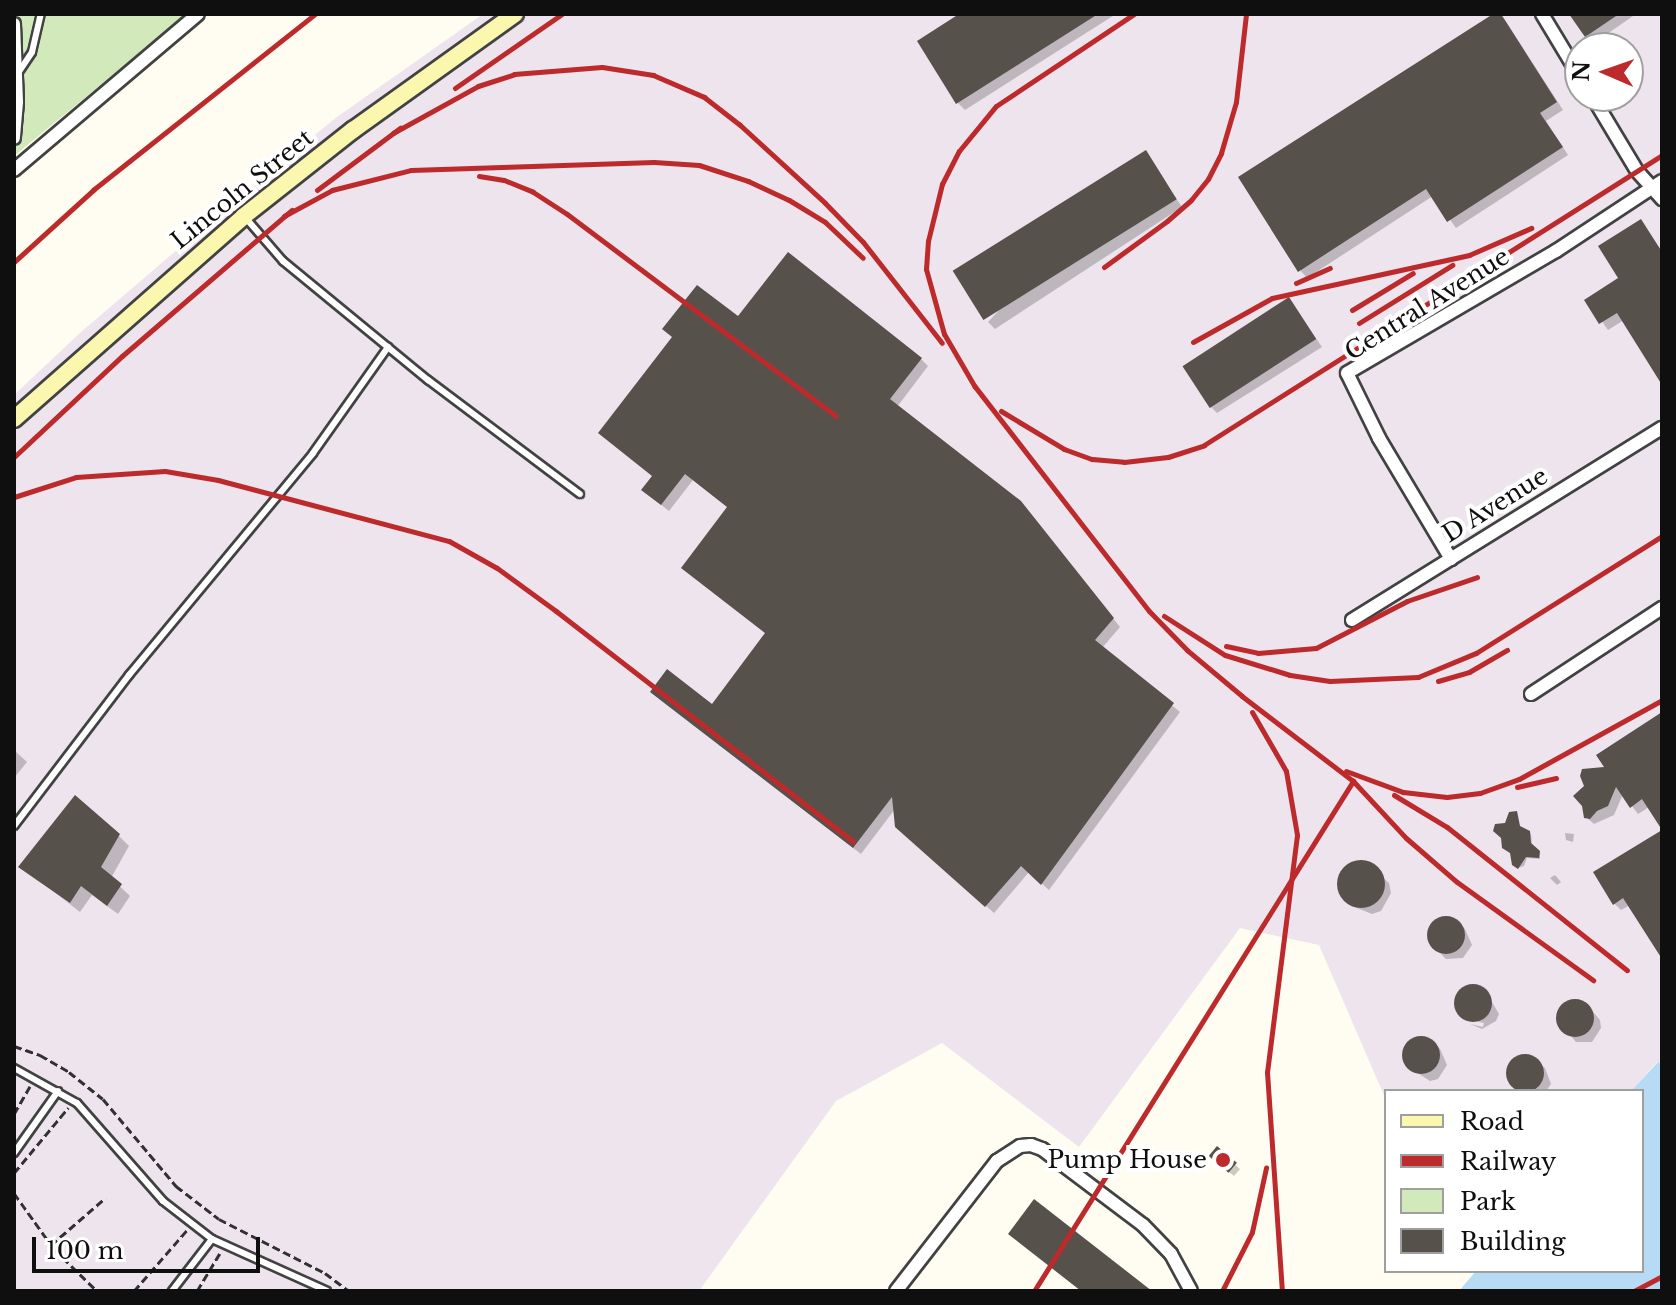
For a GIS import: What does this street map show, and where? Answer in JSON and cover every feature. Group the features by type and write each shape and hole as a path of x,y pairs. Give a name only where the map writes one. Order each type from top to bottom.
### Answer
{"main road":[{"name":"Lincoln Street","path":"14,419 244,216 406,90 515,14"}],"street":[{"path":"14,170 198,14"},
{"path":"1542,14 1564,50"},
{"path":"14,24 14,138"},
{"path":"1602,112 1637,171 1658,184 1662,199"},
{"name":"Central Avenue","path":"1451,559 1379,438 1347,373 1556,251 1658,184"},
{"name":"D Avenue","path":"1352,620 1662,428"},
{"path":"1531,694 1662,608"},
{"path":"896,1291 997,1161 1020,1146 1031,1145 1042,1149 1143,1225 1171,1254 1191,1291"}],"lane":[{"path":"16,76 32,52 41,14"},
{"path":"244,216 283,261 388,347 580,494"},
{"path":"14,826 129,675 313,453 388,347"},
{"path":"14,1068 74,1101 163,1201 212,1239 327,1291"},
{"path":"14,1153 58,1091"},
{"path":"172,1291 212,1239"}],"path":[{"path":"14,1046 40,1055 103,1099 176,1186 204,1208 235,1228 325,1273 349,1291"},
{"path":"14,1173 86,1085"},
{"path":"14,1193 51,1245 97,1291"},
{"path":"51,1245 105,1198"},
{"path":"134,1291 204,1208"},
{"path":"197,1291 235,1228"}],"shaded area":[{"path":"483,14 1662,14 1662,1066 1657,1062 1633,1089 1384,1089 1384,1095 1319,945 1240,928 1079,1147 942,1043 836,1101 699,1291 14,1291 14,395 81,332 337,117"}],"green space":[{"path":"14,14 187,14 14,156"}],"water":[{"path":"1658,1062 1662,1066 1662,1291 1459,1291 1474,1273 1644,1273 1644,1089 1633,1089"}],"building":[{"path":"959,14 1098,14 956,104 917,41"},
{"path":"1493,14 1501,14 1557,102 1540,113 1563,147 1447,222 1426,189 1298,272 1238,177"},
{"path":"1569,14 1619,14 1592,32 1582,32"},
{"path":"1146,150 1177,199 983,320 953,271"},
{"path":"1641,219 1662,252 1662,385 1617,313 1599,324 1584,300 1618,278 1598,246"},
{"path":"788,252 922,358 890,399 1021,501 1114,618 1095,640 1174,703 1041,885 1021,866 985,907 895,827 892,797 853,848 650,692 667,669 712,704 765,633 681,568 727,507 685,474 661,505 641,490 652,476 598,433 672,337 662,329 697,285 738,316"},
{"path":"1289,297 1316,339 1210,408 1182,366"},
{"path":"1662,712 1662,830 1642,799 1630,808 1616,787 1608,806 1590,819 1584,818 1582,806 1573,796 1584,786 1580,776 1582,769 1604,767 1596,755"},
{"path":"75,795 120,834 101,867 122,884 107,906 81,886 70,903 18,867"},
{"path":"1517,811 1520,826 1530,831 1531,843 1540,851 1539,858 1526,857 1518,869 1512,865 1510,853 1502,848 1501,838 1493,831 1495,824 1505,823 1509,812"},
{"path":"1662,830 1662,959 1623,898 1613,905 1593,872"},
{"path":"1361,860 1378,867 1385,884 1378,901 1361,908 1344,901 1337,884 1344,867"},
{"path":"1446,916 1460,921 1465,935 1460,949 1446,954 1432,949 1427,935 1432,921"},
{"path":"1473,984 1487,989 1492,1003 1487,1017 1473,1022 1459,1017 1454,1003 1459,989"},
{"path":"1575,999 1589,1004 1594,1018 1589,1032 1575,1037 1561,1032 1556,1018 1561,1004"},
{"path":"1421,1036 1435,1041 1440,1055 1435,1069 1421,1074 1407,1069 1402,1055 1407,1041"},
{"path":"1518,1055 1532,1055 1543,1066 1543,1080 1536,1089 1514,1089 1507,1080 1507,1066"},
{"name":"Pump House","path":"1217,1146 1237,1163 1229,1173 1209,1156"},
{"path":"1034,1199 1152,1291 1081,1291 1008,1234"}],"railway":[{"path":"14,262 93,190 315,14"},
{"path":"455,88 562,14"},
{"path":"1034,1291 1353,781 1242,696 1187,650 1149,611 975,387 944,334 926,269 928,241 942,184 959,151 996,106 1134,14"},
{"path":"1104,267 1167,221 1191,200 1208,179 1221,153 1236,102 1246,14"},
{"path":"393,133 478,86 514,74 602,67 653,75 704,97 740,125 825,203 863,242 942,343"},
{"path":"317,190 400,128"},
{"path":"1001,411 1064,449 1092,459 1124,462 1168,457 1204,445 1662,155"},
{"path":"284,216 332,190 411,170 654,162 699,165 748,181 789,200 825,222 863,258"},
{"path":"479,176 504,180 533,192 567,214 836,416"},
{"path":"14,457 122,356 292,210"},
{"path":"1193,342 1272,298 1469,255 1531,228"},
{"path":"1359,323 1452,265"},
{"path":"1296,283 1330,268"},
{"path":"1352,310 1413,273"},
{"path":"14,497 76,477 165,471 218,480 449,541 497,568 556,611 853,841"},
{"path":"1164,616 1225,655 1290,675 1330,681 1418,677 1476,653 1662,536"},
{"path":"1226,646 1258,653 1316,648 1407,601 1477,577"},
{"path":"1438,681 1469,672 1507,650"},
{"path":"1346,771 1403,792 1447,797 1480,793 1519,779 1662,700"},
{"path":"1252,712 1286,771 1297,835 1267,1072 1282,1291"},
{"path":"1517,787 1556,778"},
{"path":"1353,781 1406,838 1457,882 1593,980"},
{"path":"1394,795 1447,827 1627,970"},
{"path":"1222,1291 1252,1232 1266,1168"},
{"path":"1634,1291 1662,1276"}],"place":[{"name":"Pump House","path":"1223,1160"}]}
